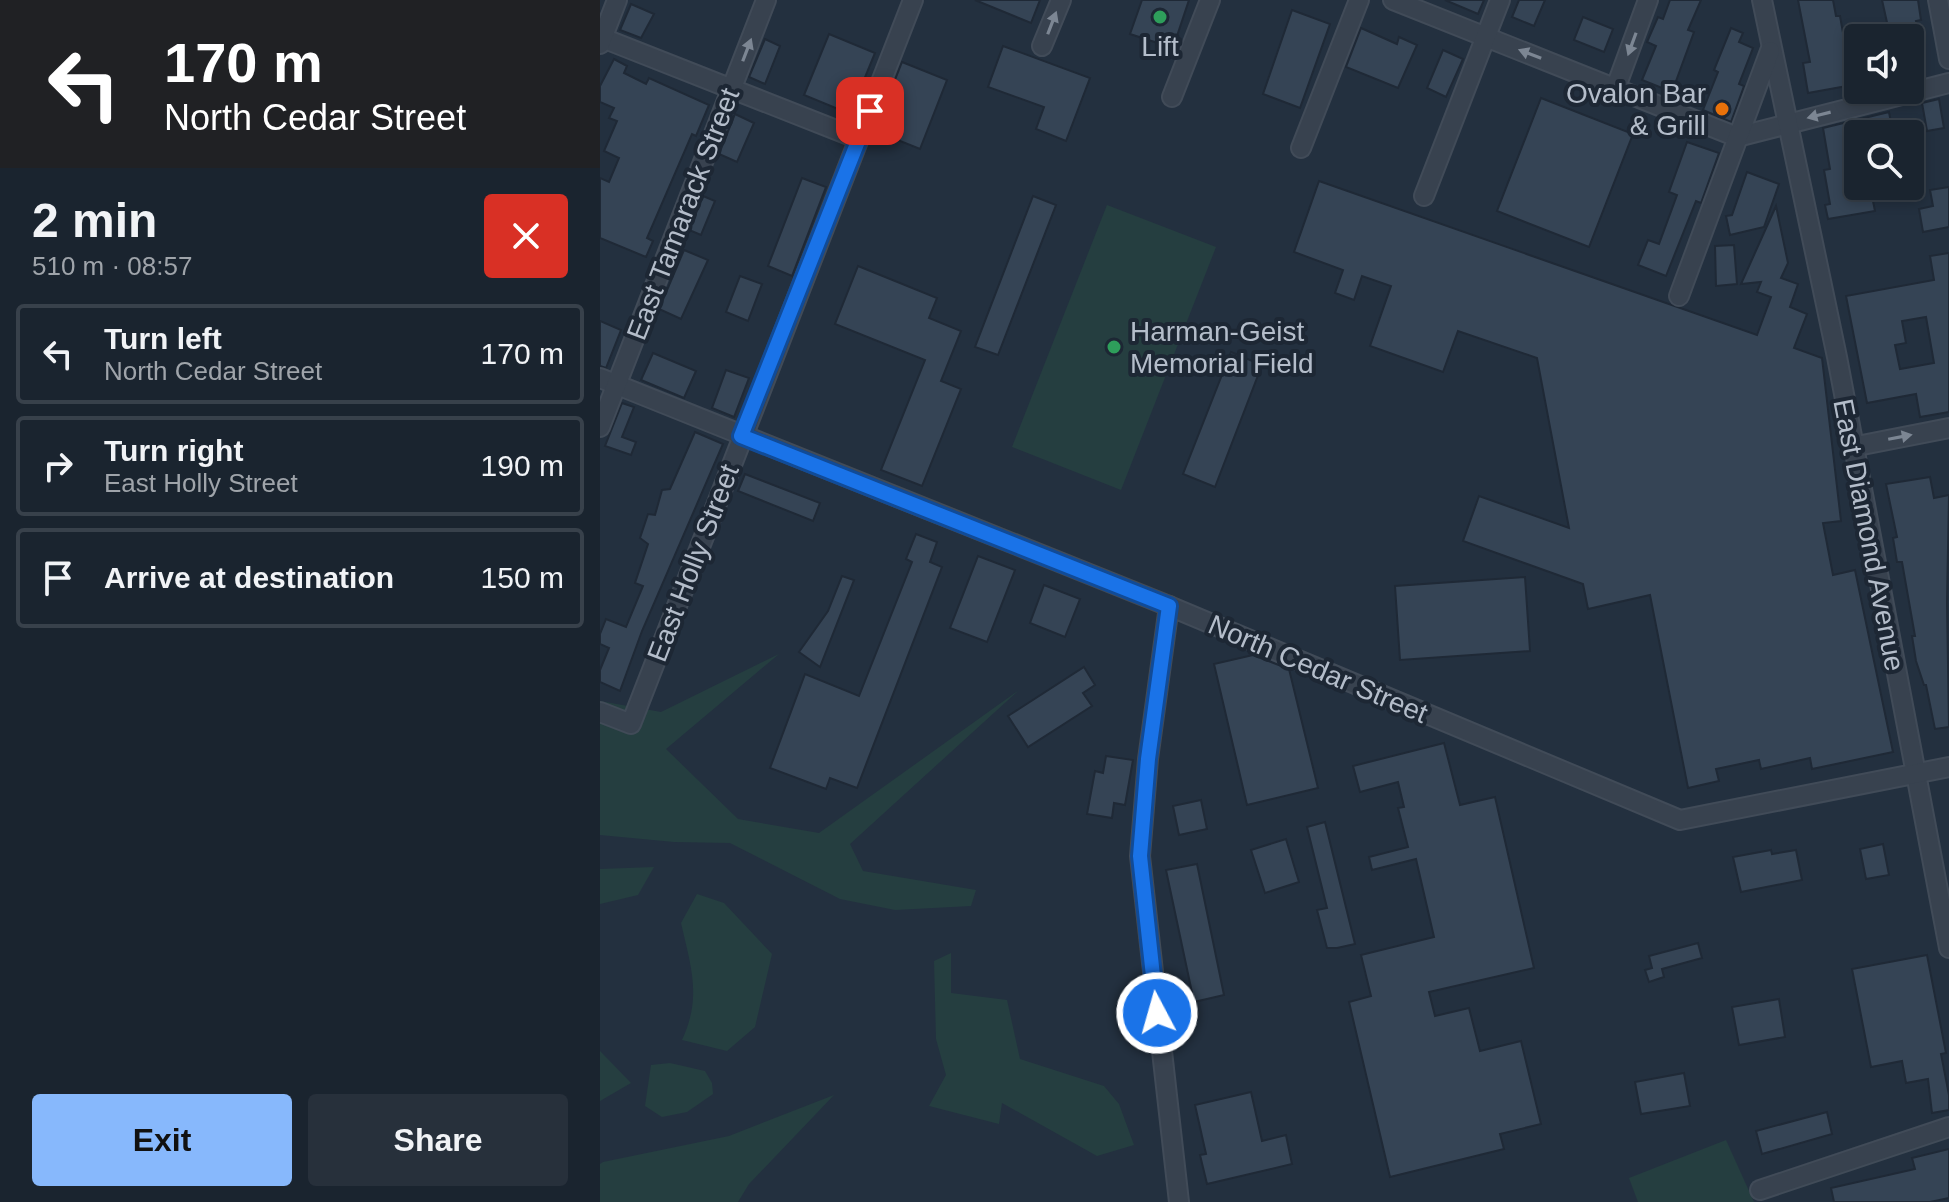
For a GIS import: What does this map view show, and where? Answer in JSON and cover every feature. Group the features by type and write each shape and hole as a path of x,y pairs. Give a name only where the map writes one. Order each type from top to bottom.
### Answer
{"street":[{"path":"617,0 601,40 859,139"},
{"name":"East Tamarack Street","path":"600,427 608,381 732,89 766,0"},
{"name":"East Holly Street","path":"600,712 631,724 913,0"},
{"path":"1042,46 1061,0"},
{"path":"1172,97 1210,0"},
{"path":"1301,148 1359,0"},
{"path":"1393,0 1737,137 1949,83"},
{"path":"1424,196 1500,0"},
{"path":"1616,87 1648,0"},
{"name":"East Diamond Avenue","path":"1762,0 1837,357 1949,948"},
{"path":"1938,0 1949,59"},
{"path":"1679,296 1770,49"},
{"name":"North Cedar Street","path":"608,381 1169,606 1680,820 1949,767"},
{"path":"1852,447 1949,428"},
{"path":"1169,606 1148,759 1140,856 1179,1202"},
{"path":"1760,1190 1949,1127"}],"green space":[{"name":"Harman-Geist Memorial Field","path":"1107,205 1216,247 1121,490 1012,447"},
{"path":"779,654 666,749 738,819 819,833 1019,690 850,844 863,871 976,890 971,906 895,910 840,899 730,843 674,842 600,835 600,701 661,712"},
{"path":"654,867 638,895 600,904 600,869"},
{"path":"697,894 724,903 772,954 755,1027 727,1051 682,1040 692,1010 693,982 681,923"},
{"path":"951,953 951,993 1007,1000 1020,1059 1104,1086 1119,1104 1134,1145 1097,1156 1002,1103 999,1124 929,1106 946,1075 936,1039 934,961"},
{"path":"600,1051 631,1083 600,1101"},
{"path":"670,1063 705,1071 712,1083 713,1094 687,1112 662,1117 645,1106 651,1065"},
{"path":"834,1095 749,1184 738,1202 600,1202 600,1164 603,1162 729,1136"},
{"path":"1726,1140 1754,1202 1638,1202 1629,1178"}],"building":[{"path":"975,0 1040,0 1031,23"},
{"name":"Lift","path":"1142,0 1189,0 1173,48 1130,34"},
{"path":"1445,0 1484,0 1478,14"},
{"path":"1519,0 1545,0 1534,26 1512,17"},
{"path":"1670,0 1701,0 1688,30 1694,32 1672,92 1642,80 1656,46 1647,42 1658,17 1663,19"},
{"path":"1798,0 1833,0 1844,38 1844,87 1808,93 1803,63 1810,62"},
{"path":"1882,0 1918,0 1921,20 1916,21 1917,24 1887,24"},
{"path":"631,4 654,14 641,38 620,30"},
{"path":"1292,10 1330,24 1300,108 1263,94"},
{"path":"1583,17 1613,29 1604,52 1574,40"},
{"path":"1361,28 1397,44 1399,37 1417,45 1398,88 1346,67"},
{"path":"1731,28 1743,33 1739,42 1753,48 1739,84 1744,86 1731,122 1703,110 1718,72 1714,70"},
{"path":"829,34 875,53 850,114 804,95"},
{"path":"765,39 780,46 765,84 749,77"},
{"path":"1003,46 1090,78 1066,141 1036,129 1044,107 988,87"},
{"path":"1443,50 1463,59 1446,97 1427,88"},
{"path":"614,59 627,66 624,73 646,84 649,78 709,105 696,136 692,134 647,238 653,241 646,257 600,238 600,178 609,182 619,158 604,151 617,121 609,118 614,108 600,102 600,86"},
{"path":"902,62 947,80 920,149 875,131"},
{"path":"1541,98 1633,134 1589,247 1497,211"},
{"path":"1939,99 1944,128 1927,131 1924,103"},
{"path":"1889,112 1890,120 1856,120"},
{"path":"735,114 754,123 737,162 719,154"},
{"path":"1844,123 1844,200 1873,200 1875,211 1828,219 1825,205 1830,204 1824,170 1830,169 1823,128"},
{"path":"1687,142 1719,153 1701,203 1696,201 1666,276 1638,265 1648,240 1659,244 1677,195 1669,192"},
{"path":"1747,172 1779,184 1764,227 1730,235 1726,216 1732,215"},
{"path":"802,178 826,187 792,276 768,266"},
{"path":"1319,181 1757,335 1771,297 1757,292 1761,282 1741,284 1776,206 1788,263 1781,278 1798,284 1790,307 1807,314 1794,348 1822,358 1841,521 1823,523 1833,575 1855,570 1893,752 1812,769 1810,758 1761,769 1759,760 1716,769 1719,781 1688,788 1650,595 1588,609 1583,584 1463,541 1479,496 1569,528 1537,358 1458,331 1443,372 1370,346 1391,286 1362,276 1354,300 1335,293 1343,270 1294,252"},
{"path":"1949,187 1949,227 1923,232 1919,209 1933,206 1930,190"},
{"path":"703,196 715,201 701,235 689,230"},
{"path":"1033,196 1056,205 998,355 975,347"},
{"path":"1734,245 1737,284 1716,286 1715,246"},
{"path":"684,250 708,260 681,319 659,309"},
{"path":"1949,253 1949,412 1920,417 1916,394 1867,403 1846,296 1934,280 1930,256","holes":["1926,317 1934,363 1900,369 1895,345 1906,343 1902,321"]},
{"path":"858,266 937,298 929,318 961,331 941,381 961,389 922,486 881,470 925,360 835,324"},
{"path":"740,276 762,284 748,321 726,312"},
{"path":"600,321 621,330 606,368 600,366"},
{"path":"1231,352 1262,365 1215,487 1183,474"},
{"path":"653,353 696,371 684,398 641,380"},
{"path":"726,370 749,378 734,417 712,408"},
{"path":"622,403 634,407 622,437 636,442 631,455 605,446"},
{"path":"695,432 723,444 642,631 620,691 600,682 600,670 609,648 600,644 600,634 606,619 626,627 643,586 635,583 648,544 640,538 648,514 655,515 662,490 670,489"},
{"path":"745,474 820,503 813,521 738,491"},
{"path":"1930,477 1934,498 1949,495 1949,727 1935,729 1926,685 1916,661 1912,636 1915,636 1902,562 1897,562 1893,538 1897,537 1886,484"},
{"path":"916,534 937,542 930,562 942,567 857,788 830,778 826,789 770,768 805,674 859,696 912,562 906,559"},
{"path":"978,556 1015,570 987,642 950,628"},
{"path":"842,576 854,580 820,667 799,652 828,611"},
{"path":"1525,577 1530,651 1400,660 1395,586"},
{"path":"1044,585 1080,599 1065,637 1030,623"},
{"path":"1253,655 1289,669 1318,788 1247,805 1214,664"},
{"path":"1084,667 1095,685 1083,693 1092,706 1028,747 1008,716"},
{"path":"1444,743 1460,805 1495,797 1534,968 1429,992 1435,1016 1469,1008 1480,1051 1521,1041 1541,1124 1500,1134 1504,1149 1390,1177 1349,1002 1371,996 1361,955 1434,937 1416,859 1372,870 1369,857 1408,847 1398,808 1404,807 1398,782 1360,792 1353,766"},
{"path":"1106,756 1133,760 1125,805 1114,803 1112,818 1087,814 1095,771 1103,773"},
{"path":"1201,800 1207,829 1179,835 1173,806"},
{"path":"1325,822 1355,944 1337,948 1327,948 1317,910 1327,908 1307,827"},
{"path":"1286,839 1299,882 1265,893 1251,850"},
{"path":"1883,844 1889,875 1866,879 1860,849"},
{"path":"1771,850 1772,854 1796,850 1802,880 1741,892 1733,857"},
{"path":"1197,864 1224,995 1194,1002 1166,870"},
{"path":"1698,943 1702,958 1662,969 1664,977 1649,982 1645,970 1652,968 1649,956"},
{"path":"1927,955 1946,1053 1941,1054 1949,1095 1949,1110 1932,1113 1928,1079 1906,1083 1902,1061 1871,1067 1852,969"},
{"path":"1779,999 1785,1037 1739,1045 1732,1007"},
{"path":"1684,1073 1690,1106 1641,1114 1635,1082"},
{"path":"1251,1092 1262,1141 1286,1135 1292,1164 1207,1184 1200,1155 1206,1154 1195,1105"},
{"path":"1827,1112 1832,1134 1762,1154 1756,1131"},
{"path":"1949,1149 1949,1198 1930,1202 1834,1202 1831,1188 1915,1169 1912,1158"}],"place":[{"name":"Lift","path":"1160,17"},
{"name":"Ovalon Bar & Grill","path":"1722,109"},
{"name":"Harman-Geist Memorial Field","path":"1114,347"}],"route":[{"path":"870,111 741,436 1169,606 1148,759 1140,856 1157,1013"}]}
